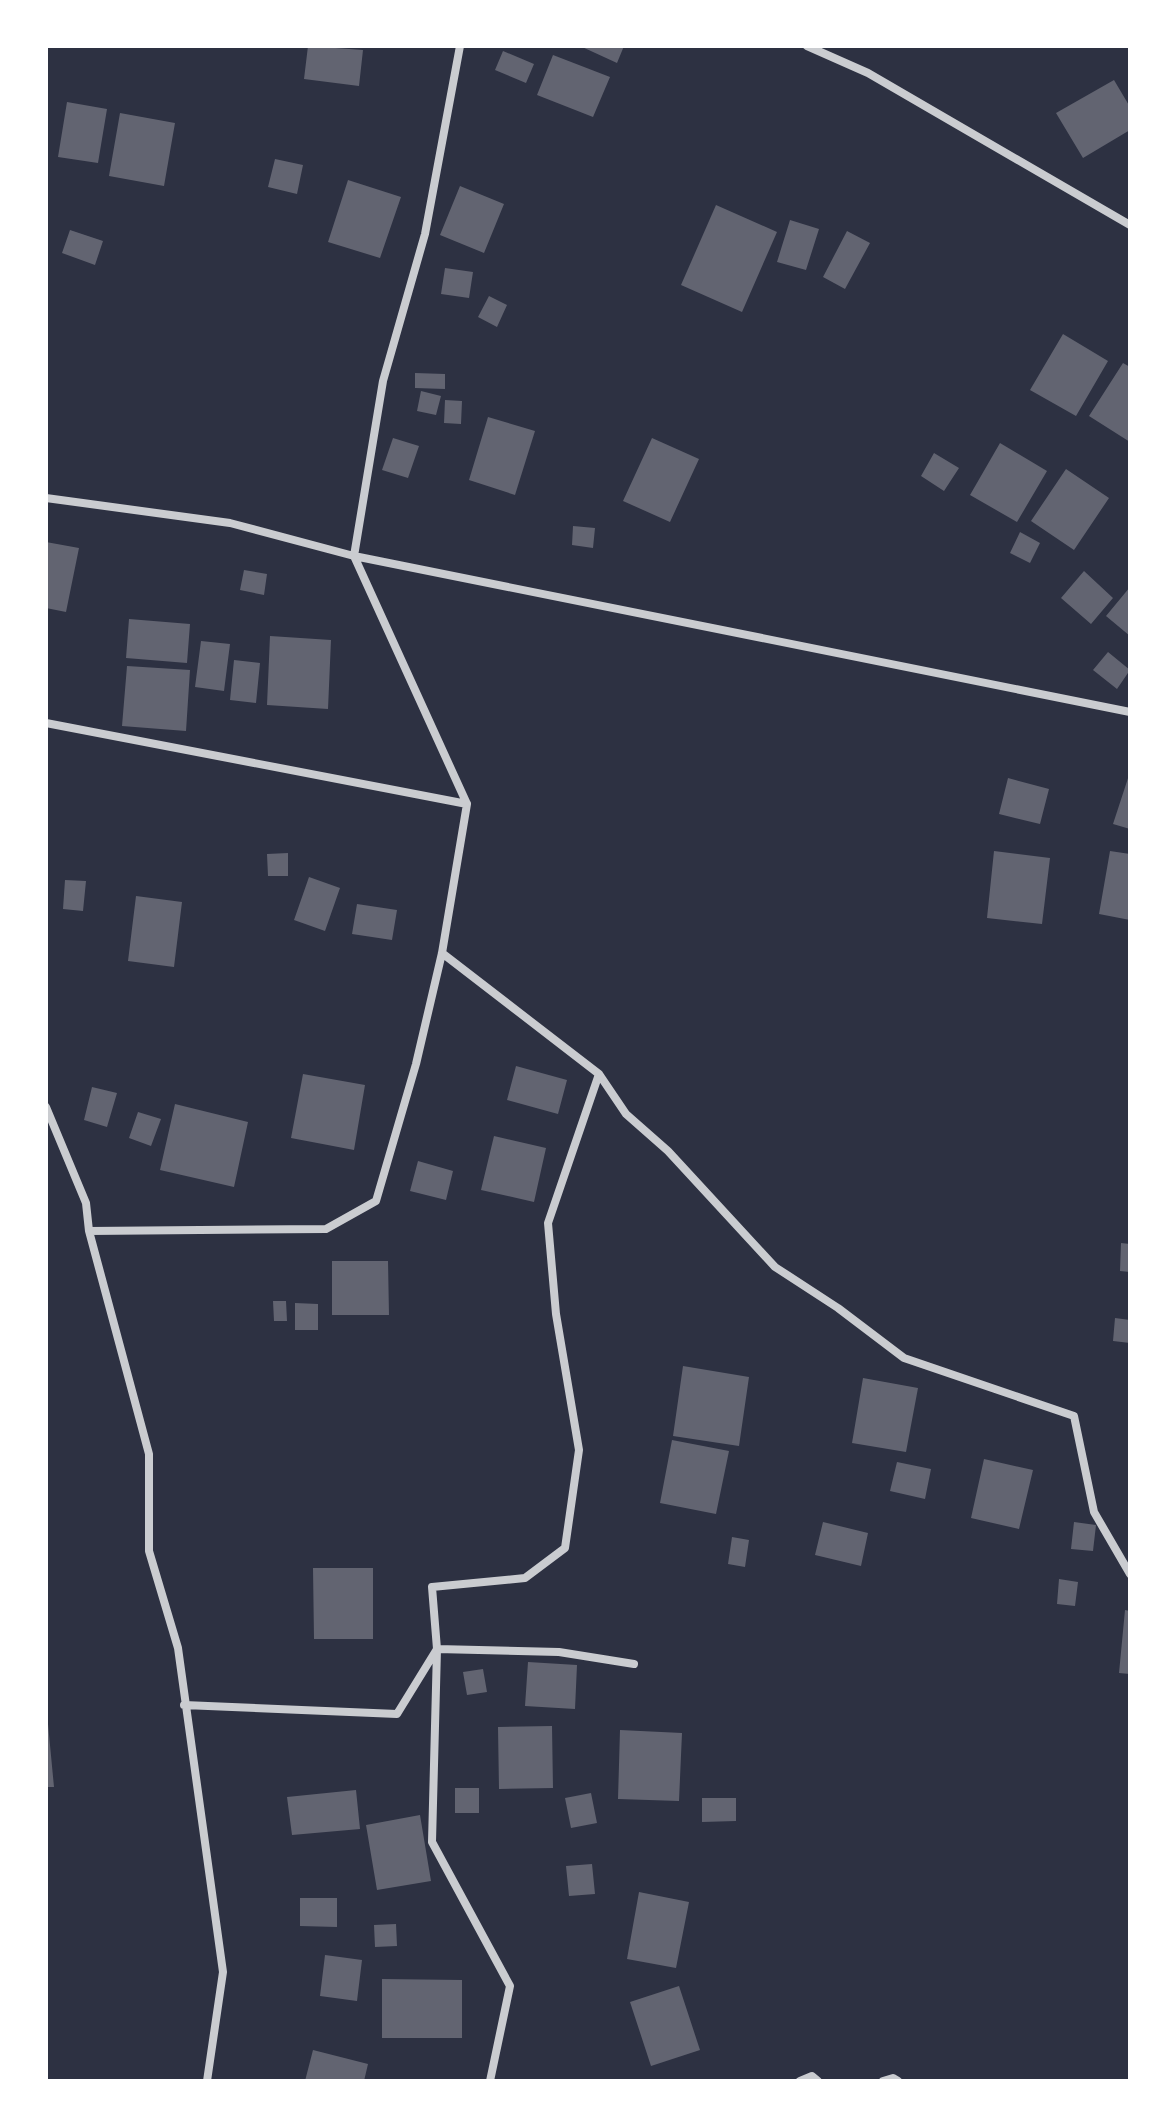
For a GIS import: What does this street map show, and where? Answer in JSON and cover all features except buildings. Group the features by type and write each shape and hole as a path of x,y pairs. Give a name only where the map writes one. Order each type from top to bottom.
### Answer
{"street":[{"path":"89,1231 326,1229 376,1201 416,1064 442,953 467,804 354,556 383,381 425,234 460,46"},
{"path":"807,46 868,73 1130,225"},
{"path":"46,498 230,523 354,556 1130,712"},
{"path":"46,723 467,804"},
{"path":"442,953 599,1074 626,1114 668,1151 775,1267 838,1308 904,1358 1074,1416 1094,1512 1130,1574"},
{"path":"490,2081 510,1986 432,1842 437,1649 432,1587 525,1578 565,1548 579,1450 556,1314 548,1223 599,1074"},
{"path":"46,1107 86,1203 89,1231 149,1454 149,1551 178,1648 223,1972 207,2081"},
{"path":"437,1649 559,1652 634,1664"},
{"path":"184,1705 397,1714 437,1649"},
{"path":"800,2081 812,2076 818,2081"},
{"path":"883,2081 893,2078 898,2081"}]}
